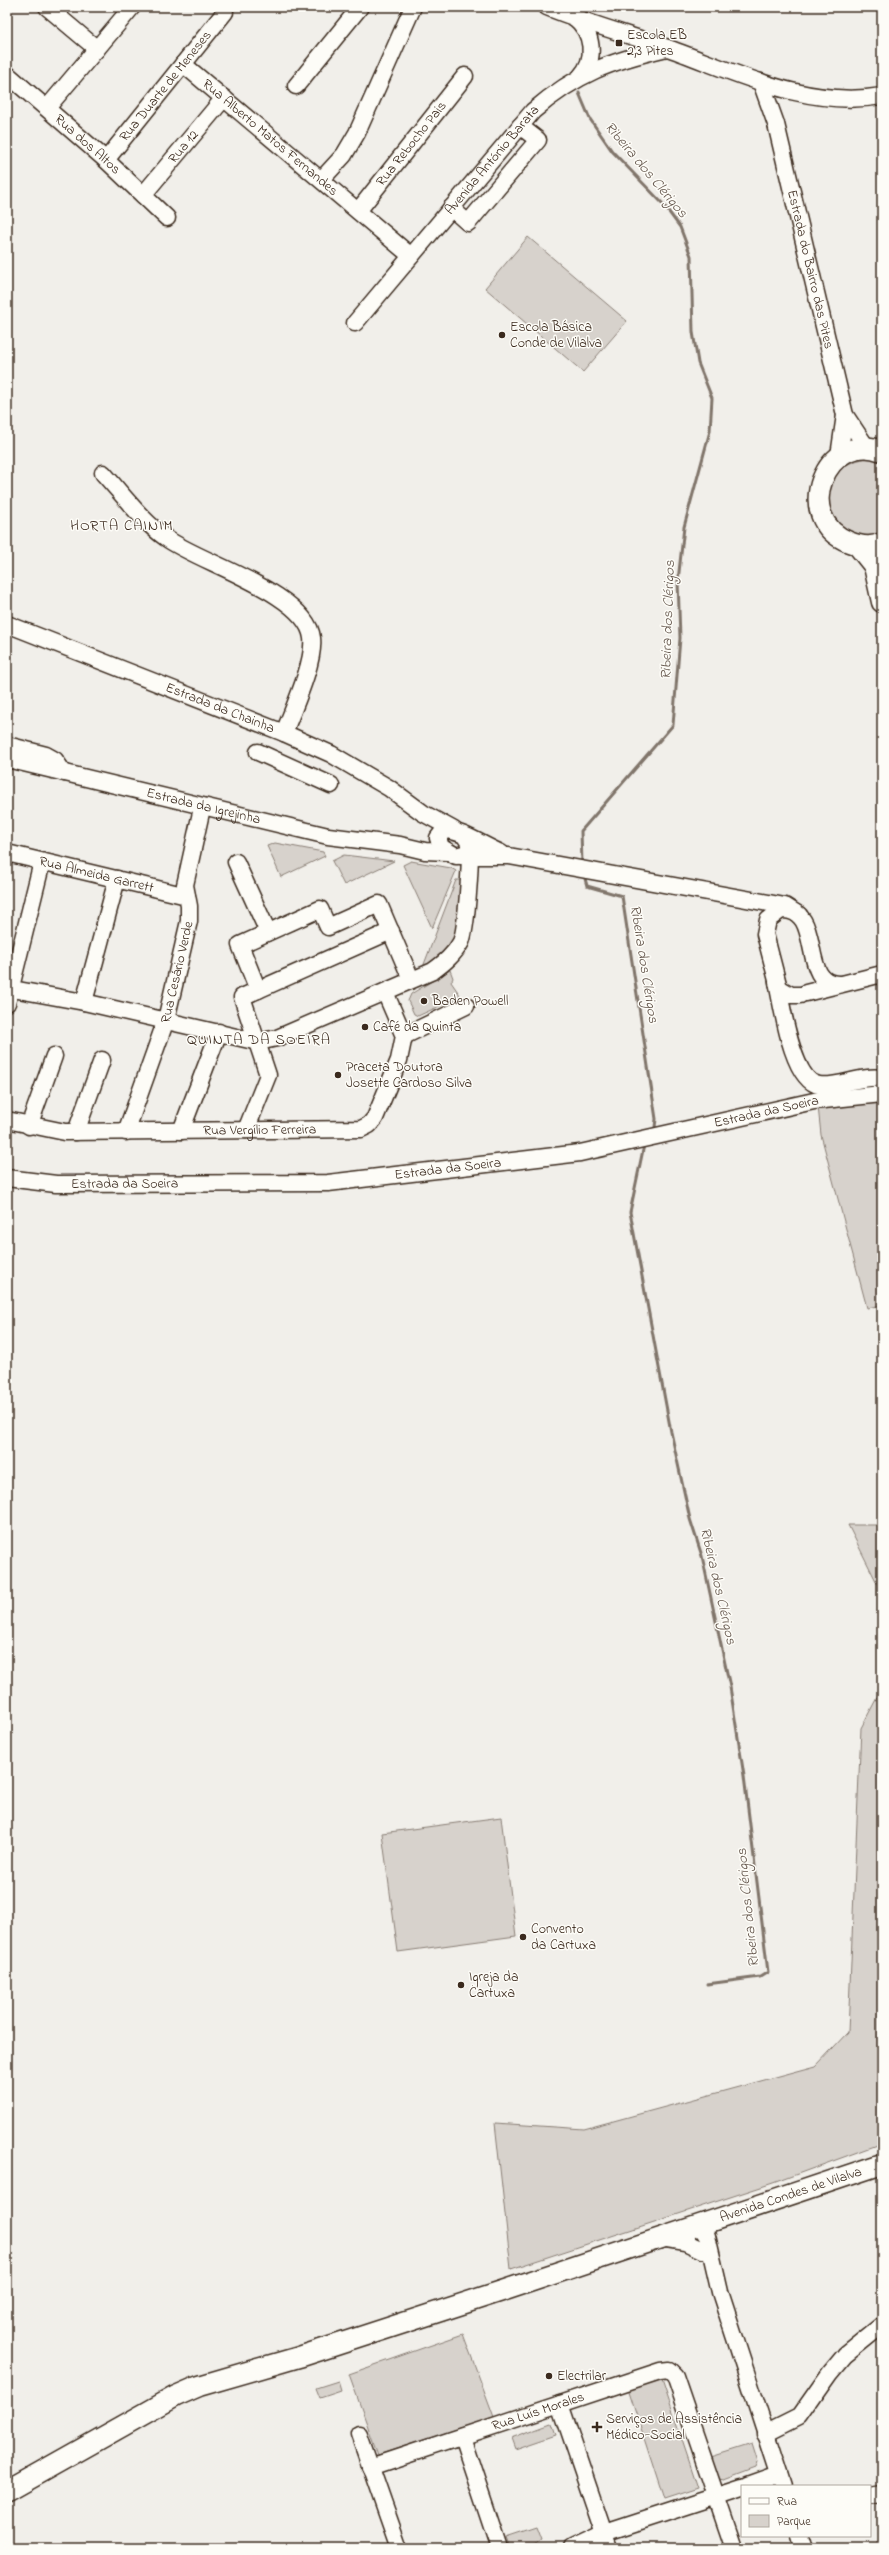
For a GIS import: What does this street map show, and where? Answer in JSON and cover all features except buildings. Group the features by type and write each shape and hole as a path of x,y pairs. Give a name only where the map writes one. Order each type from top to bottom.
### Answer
{"main road":[{"path":"877,448 856,449 839,456 825,470 818,488 819,508 826,525 840,539 858,546 882,543"},
{"path":"858,546 874,566 882,602"},
{"name":"Avenida Condes de Vilalva","path":"7,2491 142,2417 203,2395 264,2368 882,2164"}],"street":[{"path":"46,7 97,48"},
{"path":"47,108 132,7"},
{"path":"296,86 360,7"},
{"path":"322,179 344,155 357,134 412,7"},
{"path":"547,7 784,90 831,99 856,100 882,96"},
{"name":"Rua Duarte de Meneses","path":"106,160 183,64 224,9"},
{"path":"574,17 584,29 591,49 588,66 580,77"},
{"name":"Avenida António Barata","path":"355,323 520,126 549,98 580,77 616,61 667,48"},
{"name":"Rua Alberto Matos Fernandes","path":"183,64 322,179 411,256"},
{"name":"Rua dos Altos","path":"7,74 106,160 167,218"},
{"name":"Rua Rebocho Pais","path":"358,210 465,76"},
{"name":"Estrada do Bairro das Pites","path":"761,82 776,124 845,415 839,456"},
{"name":"Estrada do Bairro das Pites","path":"776,124 784,90"},
{"name":"Rua 12","path":"142,195 224,98"},
{"path":"451,208 468,223 538,140 520,126"},
{"name":"Estrada do Bairro das Pites","path":"845,415 877,448"},
{"path":"103,473 152,527 166,539 242,575 265,589 305,620 312,638 312,658 284,733"},
{"name":"Estrada da Chainha","path":"7,624 284,733 358,768 423,813 461,847"},
{"path":"293,766 303,742"},
{"path":"7,744 46,755 56,760 64,773"},
{"path":"258,752 293,766 331,785"},
{"name":"Estrada da Igrejinha","path":"7,759 202,808 328,836 426,851 461,847"},
{"name":"Rua Cesário Verde","path":"126,1132 166,1020 189,921 185,885 202,808"},
{"path":"423,813 438,837"},
{"path":"400,846 438,837 444,830 461,847 747,901 785,906 799,915 806,926 817,968 823,980 840,984"},
{"path":"42,862 8,993 84,1002 258,1042 298,1030 385,992 432,971 450,958 461,941 461,847"},
{"name":"Rua Almeida Garrett","path":"7,854 187,896"},
{"path":"236,862 268,932"},
{"path":"84,1002 117,879"},
{"path":"747,901 755,904 761,911 765,934 795,1059 802,1073 810,1083 820,1086 859,1078 882,1078"},
{"path":"258,990 240,945 320,909 328,927 379,904 412,980"},
{"path":"765,934 768,920 775,912 786,909 799,915"},
{"path":"246,1130 268,1075 242,997 391,931"},
{"path":"786,1019 788,1004 803,994 815,982 817,968"},
{"path":"776,980 781,990 791,994 803,994 882,974"},
{"path":"385,992 404,1036 466,1006"},
{"path":"181,1131 219,1032"},
{"name":"Rua Vergílio Ferreira","path":"7,1120 48,1130 76,1132 361,1129 369,1125 375,1118 399,1060 404,1036"},
{"path":"29,1126 54,1056"},
{"path":"76,1132 102,1060"},
{"name":"Estrada da Soeira","path":"7,1178 56,1184 328,1183 580,1153 814,1101 882,1094"},
{"path":"706,2250 714,2233 729,2214"},
{"path":"700,2224 697,2240 706,2250 781,2480 754,2485"},
{"path":"659,2238 685,2242 706,2250"},
{"path":"765,2434 799,2417 830,2372 845,2355 882,2326"},
{"name":"Rua Luís Morales","path":"370,2467 660,2371 669,2370 677,2380 717,2496"},
{"path":"560,2404 609,2548"},
{"path":"359,2434 399,2548"},
{"path":"462,2437 499,2548"},
{"path":"572,2548 604,2533 741,2488"},
{"path":"871,2495 882,2492"},
{"path":"717,2496 734,2548"},
{"path":"800,2537 804,2548"}],"green space":[{"path":"528,237 627,321 583,372 485,288"},
{"path":"872,458 882,462 882,532 863,535 847,530 836,519 830,505 830,489 836,474 850,463"},
{"path":"275,843 323,852 325,856 281,877 267,846"},
{"path":"344,855 394,861 344,885 332,861"},
{"path":"411,861 451,868 456,871 432,928 403,865"},
{"path":"456,880 463,880 457,931 453,941 446,950 437,959 423,967"},
{"path":"450,970 453,978 451,982 460,995 459,997 418,1016 414,1014 408,1001 411,994"},
{"path":"882,1100 882,1305 867,1308 821,1135 818,1106"},
{"path":"848,1525 882,1525 882,1593"},
{"path":"882,1688 882,2143 773,2183 511,2269 495,2123 584,2129 816,2066 848,2032 861,1728"},
{"path":"501,1817 516,1936 398,1952 382,1833"},
{"path":"463,2334 494,2417 378,2455 349,2374"},
{"path":"661,2377 698,2488 664,2499 628,2388"},
{"path":"338,2381 341,2391 320,2398 316,2388"},
{"path":"552,2423 556,2435 515,2449 511,2438"},
{"path":"752,2444 758,2463 756,2468 724,2480 719,2479 711,2457"},
{"path":"536,2527 541,2540 530,2548 510,2548 506,2537"}],"waterway":[{"name":"Ribeira dos Clérigos","path":"579,93 590,119 612,151 663,204 680,227 691,256 693,332 698,363 712,398 710,431 684,527 678,581 680,638 673,725 581,831 582,864"},
{"name":"Ribeira dos Clérigos","path":"584,875 587,886 622,896 656,1119 655,1127"},
{"name":"Ribeira dos Clérigos","path":"644,1145 630,1212 671,1432 690,1519 702,1556 730,1687 744,1776 768,1972 760,1977 707,1984"}],"place":[{"name":"Escola EB 2,3 Pites","path":"619,43"},
{"name":"Escola Básica Conde de Vilalva","path":"502,335"},
{"name":"Baden Powell","path":"424,1001"},
{"name":"Café da Quinta","path":"365,1027"},
{"name":"Praceta Doutora Josette Cardoso Silva","path":"338,1075"},
{"name":"Convento da Cartuxa","path":"523,1937"},
{"name":"Igreja da Cartuxa","path":"461,1985"},
{"name":"Electrilar","path":"549,2376"},
{"name":"Serviços de Assistência Médico-Social","path":"597,2427"}],"district":[{"name":"HORTA CAINIM","path":"122,526"},
{"name":"QUINTA DA SOEIRA","path":"259,1040"}]}
